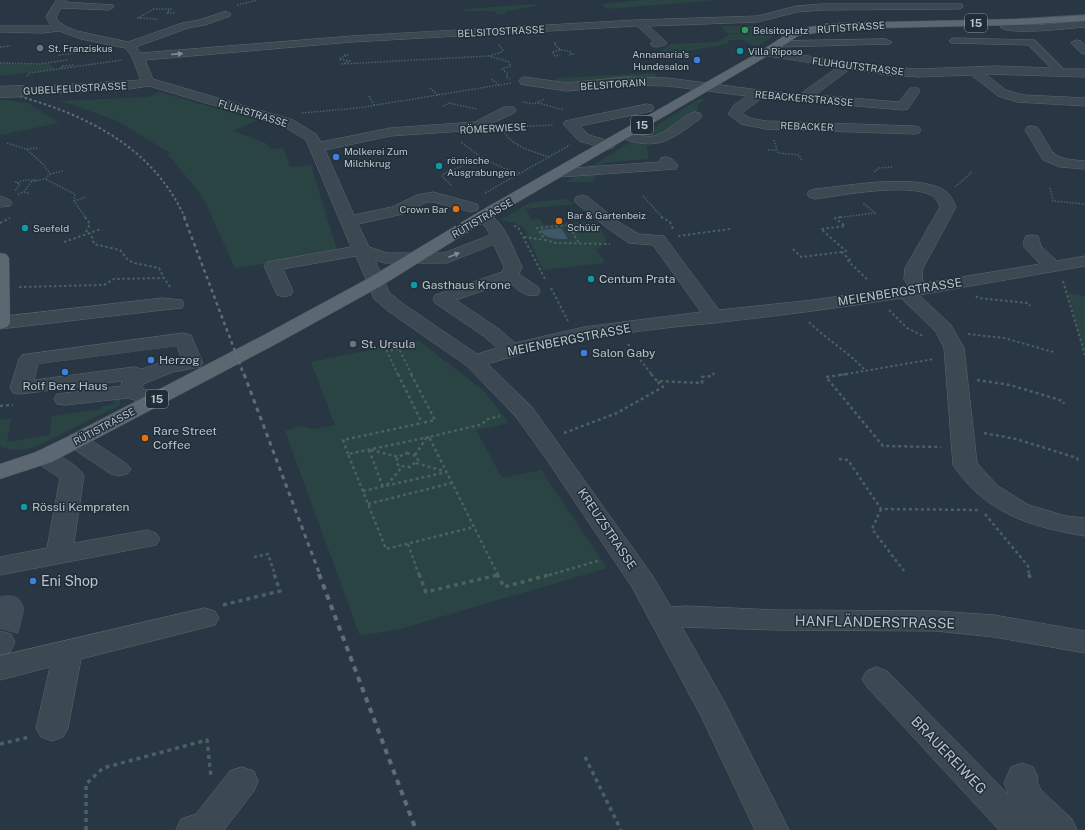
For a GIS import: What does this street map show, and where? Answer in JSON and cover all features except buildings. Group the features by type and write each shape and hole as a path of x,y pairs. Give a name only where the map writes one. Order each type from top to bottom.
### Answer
{"main road":[{"name":"RÜTISTRASSE","path":"0,472 44,457 77,441 375,282 416,257 477,212 559,173 706,88 794,34 827,27 977,23 1085,18"},
{"path":"0,258 0,323"}],"street":[{"name":"BELSITOSTRASSE","path":"135,52 244,48 352,38 488,32 526,33 644,23 728,21 769,17 790,10 802,8 864,4 958,6"},
{"path":"864,4 864,19 866,25"},
{"path":"58,5 109,7"},
{"path":"58,5 86,11"},
{"path":"58,5 51,17 52,21 60,28 78,34 113,42 135,52 143,74 149,82"},
{"path":"672,12 683,22"},
{"path":"719,12 728,21"},
{"path":"135,52 186,25 201,23 226,14"},
{"path":"644,23 659,32"},
{"path":"644,23 661,43 656,44"},
{"name":"RÜTISTRASSE","path":"977,23 989,26 1028,28 1085,24"},
{"path":"0,29 42,30 60,28"},
{"path":"86,31 124,37 122,40 113,42"},
{"path":"488,32 498,43"},
{"path":"955,41 1031,42 1060,72"},
{"path":"778,44 886,42"},
{"name":"FLUHGUTSTRASSE","path":"765,53 887,71 1085,73"},
{"path":"860,67 867,62 889,61"},
{"path":"802,98 844,69"},
{"path":"974,71 1002,93 1022,99 1085,102"},
{"name":"BELSITORAIN","path":"525,81 567,87 632,81 676,83 706,88"},
{"name":"GUBELFELDSTRASSE","path":"0,92 129,85 149,82"},
{"name":"FLUHSTRASSE","path":"149,82 288,123 311,137 318,147 375,282"},
{"name":"REBACKERSTRASSE","path":"706,88 802,98 903,106 914,91"},
{"name":"REBACKER","path":"759,94 739,108 735,114 746,121 769,125 914,130"},
{"path":"570,124 647,108"},
{"path":"625,135 644,140 654,140 661,138 695,116"},
{"path":"318,147 390,132 478,126 504,120"},
{"path":"570,124 584,138 608,145"},
{"path":"1032,130 1048,157 1060,163 1085,165"},
{"path":"559,173 671,166 666,161"},
{"path":"815,194 849,190 908,187 934,191 944,197 948,206 914,268 913,279 898,296 952,351 965,465 989,492 989,504 1066,524 1085,527"},
{"path":"348,221 397,211 423,198 433,197 477,212 494,228 513,268 510,275 474,286 442,299 492,333 513,351"},
{"path":"582,200 613,226 635,239 658,240 714,318"},
{"path":"615,211 635,239"},
{"path":"284,291 273,266 361,250 386,258 446,258 499,237"},
{"path":"1032,240 1033,247 1053,267"},
{"name":"MEIENBERGSTRASSE","path":"474,362 575,336 627,327 898,296 1085,261"},
{"path":"510,275 531,291"},
{"name":"KREUZSTRASSE","path":"375,282 381,295 395,307 474,362 524,412 581,490 643,582 664,618 714,712 772,830"},
{"path":"0,323 130,310 163,304 174,298"},
{"path":"32,319 66,301 87,300"},
{"path":"65,399 132,386 169,366 193,363 184,339 29,359 21,388 134,373 132,386"},
{"path":"132,386 152,401"},
{"path":"77,441 119,469"},
{"path":"44,457 72,475 58,555"},
{"path":"0,566 147,538"},
{"path":"0,651 68,651 213,612"},
{"name":"HANFLÄNDERSTRASSE","path":"664,618 686,616 776,620 936,621 994,626 1085,642"},
{"path":"52,728 68,651"},
{"name":"BRAUEREIWEG","path":"877,679 1021,830"},
{"path":"1022,777 1020,783 1029,800 1060,830"},
{"path":"193,830 207,826 227,781"}],"path":[{"path":"172,17 175,13 167,13 171,9 154,9 138,18 172,20 171,23 186,25"},
{"path":"343,55 348,55 339,59 350,60 342,64 470,58 489,56 502,52 503,50 498,43"},
{"path":"555,44 560,50"},
{"path":"0,47 10,46"},
{"path":"560,55 555,56 552,52 560,50 569,51 573,54 568,55"},
{"path":"58,55 84,52"},
{"path":"302,113 374,105 513,83 512,80 507,78 508,74 502,69 511,66 510,63 507,60 489,56"},
{"path":"0,63 38,64 68,60"},
{"path":"24,91 22,85 30,73 124,60"},
{"path":"61,68 62,66 74,64"},
{"path":"491,79 499,85"},
{"path":"430,88 438,95"},
{"path":"369,96 374,105"},
{"path":"538,103 566,110"},
{"path":"443,106 452,104 504,120 504,133 511,140 549,157"},
{"name":"RÖMERWIESE","path":"512,127 570,124"},
{"path":"769,125 778,153 799,155 802,161"},
{"path":"485,193 584,138"},
{"name":"RÖMERWIESE","path":"459,139 467,148 482,158 503,168 521,173"},
{"path":"7,142 26,150 43,164 50,174"},
{"path":"26,150 38,148"},
{"path":"768,150 777,150"},
{"path":"455,189 442,176 445,173 482,158"},
{"path":"7,198 24,192 31,182 45,179 50,174 63,171"},
{"path":"944,197 971,173 970,171"},
{"path":"45,179 75,194 74,201 90,224 86,232"},
{"path":"7,198 19,187 20,184 16,182 25,180 39,180"},
{"path":"1050,188 1053,201 1085,204"},
{"path":"793,249 801,257 846,251 821,228 845,226 835,218 875,213 849,190"},
{"path":"24,192 30,194"},
{"path":"643,196 661,217 670,222 678,237 730,229"},
{"path":"74,201 86,197"},
{"path":"545,240 536,228 567,224 579,243"},
{"path":"512,225 518,227 546,280"},
{"path":"64,242 76,238 86,232 100,229"},
{"path":"86,232 91,234 94,244 120,250 128,260 134,264 159,268 174,298"},
{"path":"524,237 562,243 604,243"},
{"path":"842,252 851,261 848,261 898,296 907,328 952,351 1010,385 1063,401 1064,404"},
{"path":"1,288 104,285 114,279 164,278"},
{"path":"550,287 575,336"},
{"path":"973,292 983,302"},
{"path":"1068,293 1085,355"},
{"path":"979,298 1028,303 1030,306"},
{"path":"996,300 1000,304"},
{"path":"1011,301 1015,305"},
{"path":"806,318 822,336 852,356 865,370"},
{"path":"1054,355 1053,352 1001,338 952,351 826,377 883,446 962,439 1016,439 1077,458 1078,461"},
{"path":"564,433 618,413 663,387 625,340"},
{"path":"422,423 387,351 399,349 435,420 422,423 343,440 386,549 474,527"},
{"path":"657,381 702,383 702,377 712,376 715,371"},
{"path":"348,454 483,424 485,420 505,415"},
{"path":"428,437 504,587 624,554"},
{"path":"415,455 428,437"},
{"path":"370,450 398,457 407,454 415,455"},
{"path":"370,450 385,486"},
{"path":"415,455 418,460 416,463"},
{"path":"398,457 397,464 402,467 409,467 416,463 447,472"},
{"path":"839,460 848,460 881,509"},
{"path":"385,486 402,467"},
{"path":"363,491 447,472"},
{"path":"368,504 452,484"},
{"path":"881,509 989,504 1028,566 1030,578"},
{"path":"881,509 872,528 904,572"},
{"path":"408,544 426,592 498,574"},
{"path":"213,612 280,591 268,554 254,558"},
{"path":"0,744 20,740 52,728"},
{"path":"86,830 86,784 103,768 207,740 227,781"},
{"path":"585,757 622,830"}],"green space":[{"path":"644,0 718,0 606,9 602,4"},
{"path":"535,4 536,6 506,11 505,14 499,15 493,11 461,11 464,9"},
{"path":"722,26 763,26 768,34 779,28 783,29 757,47 742,40 730,40 727,44 688,51 671,60 654,57 670,44 718,42 730,34 744,34 726,33"},
{"path":"0,63 37,65 48,63 56,69 2,76 0,75"},
{"path":"654,73 658,79 574,85 558,84 556,78"},
{"path":"159,92 257,120 233,131 266,143 271,149 283,148 290,167 311,165 337,250 235,269 208,208 197,189 168,155 170,153 117,121 58,101 148,97"},
{"path":"0,99 28,103 59,123 0,135"},
{"path":"699,99 705,100 697,105 699,110 646,143 649,159 603,163 593,182 566,182"},
{"path":"567,199 574,204 526,209 532,220 540,219 544,225 596,221 607,240 597,250 605,263 543,270 523,227 515,223 501,220 531,202"},
{"path":"1068,293 1085,296 1085,355"},
{"path":"418,340 484,391 509,423 476,430 502,478 541,470 607,568 400,629 360,636 285,431 300,426 313,429 335,425 311,362"},
{"path":"120,397 120,405 33,448 16,450 0,446 0,420 11,418 7,442 49,435 52,416 101,409 102,406 114,404 114,398"}],"water":[{"path":"561,228 568,239 556,239 545,236 540,230"}],"tunnel":[{"path":"0,611 9,610 1,642"}],"railway":[{"path":"0,91 19,96"},
{"path":"15,95 42,103 67,113 92,124 115,137 136,153 155,172 171,193 185,218"},
{"path":"184,217 244,375"},
{"path":"244,374 320,575"},
{"path":"319,574 416,830"}],"place":[{"name":"Belsitoplatz","path":"745,30"},
{"name":"St. Franziskus","path":"40,48"},
{"name":"Villa Riposo","path":"740,51"},
{"name":"Annamaria’s Hundesalon","path":"697,60"},
{"name":"Molkerei Zum Milchkrug","path":"336,157"},
{"name":"römische Ausgrabungen","path":"439,166"},
{"name":"Crown Bar","path":"456,209"},
{"name":"Bar & Gartenbeiz Schüür","path":"559,221"},
{"name":"Seefeld","path":"25,228"},
{"name":"Centum Prata","path":"591,279"},
{"name":"Gasthaus Krone","path":"414,285"},
{"name":"St. Ursula","path":"353,344"},
{"name":"Salon Gaby","path":"584,353"},
{"name":"Herzog","path":"151,360"},
{"name":"Rolf Benz Haus","path":"65,372"},
{"name":"Rare Street Coffee","path":"145,438"},
{"name":"Rössli Kempraten","path":"24,507"},
{"name":"Eni Shop","path":"33,581"}]}
